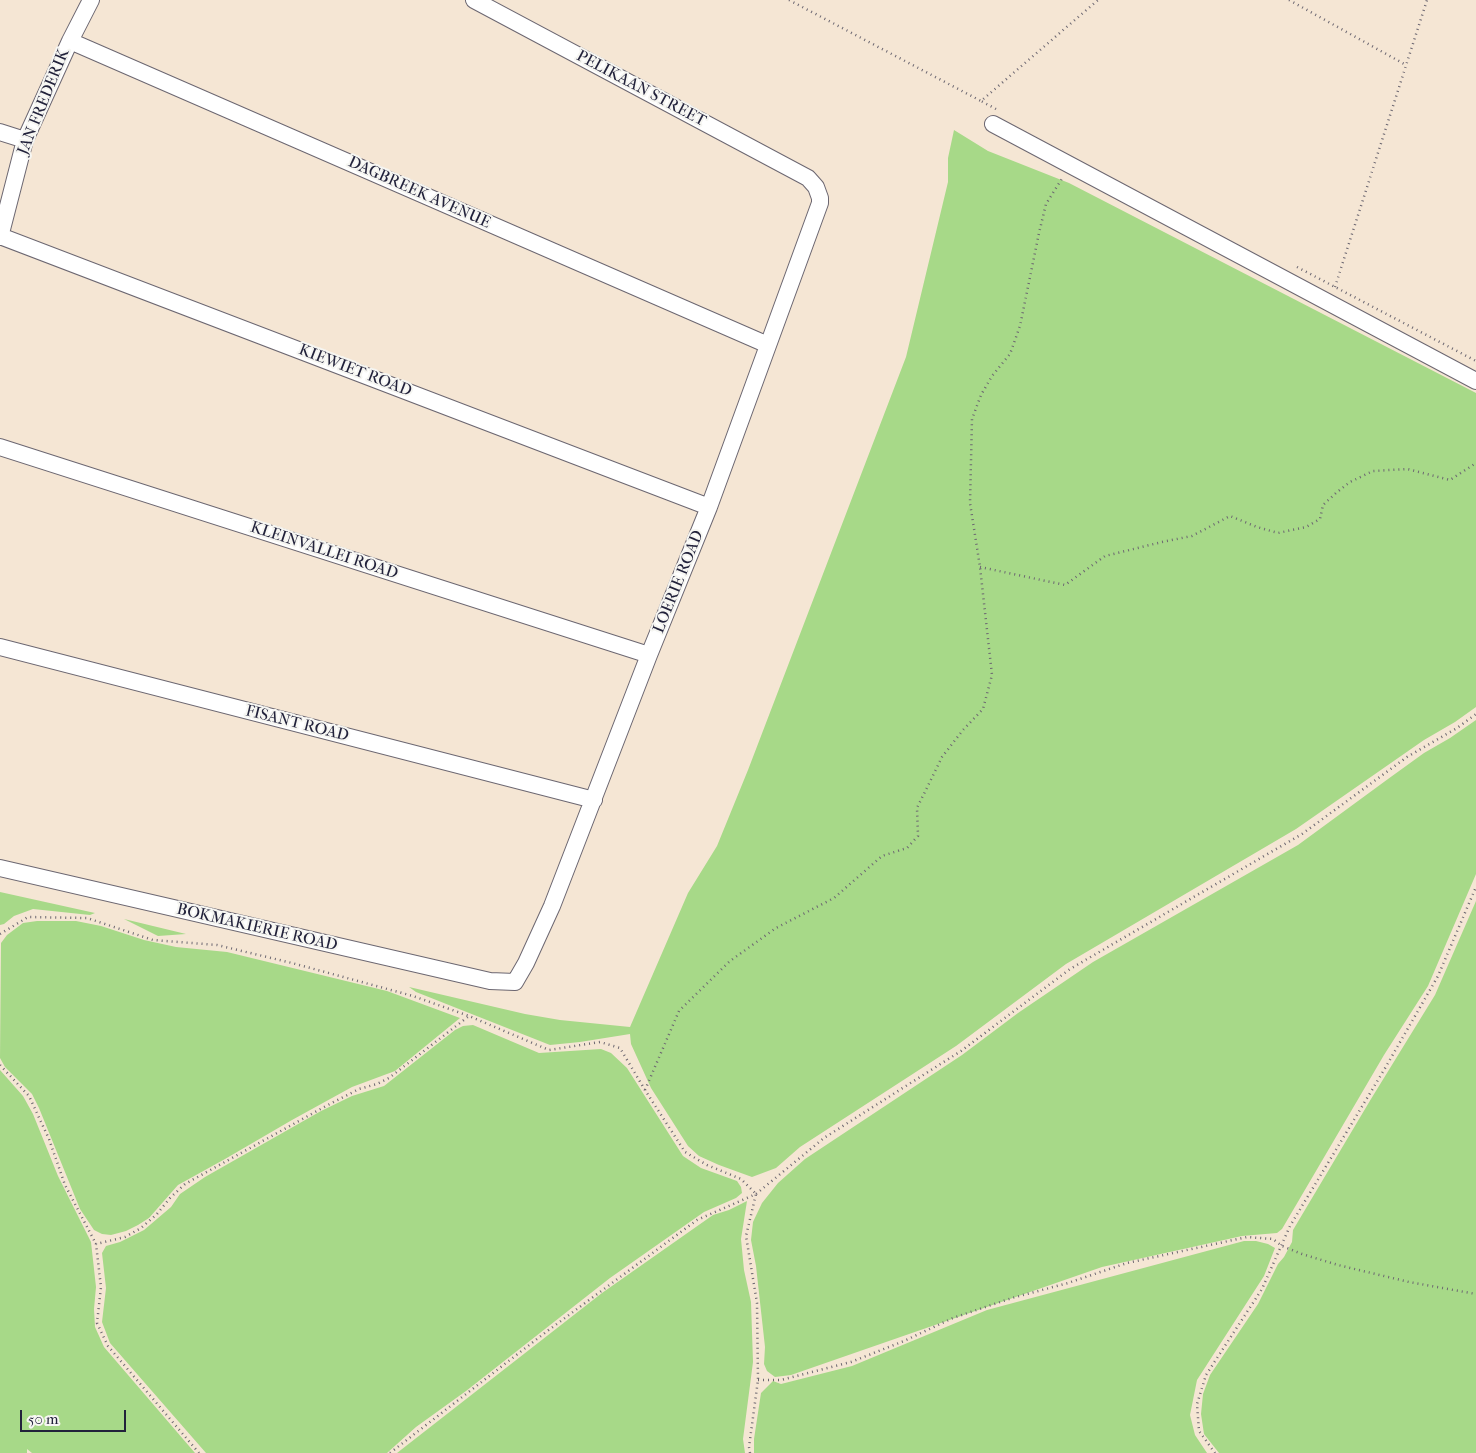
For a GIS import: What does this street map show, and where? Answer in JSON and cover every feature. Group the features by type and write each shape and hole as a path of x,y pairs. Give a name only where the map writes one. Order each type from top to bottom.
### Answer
{"street":[{"name":"JAN FREDERIK","path":"0,237 25,140 70,41 91,0"},
{"name":"PELIKAAN STREET","path":"474,0 808,178"},
{"name":"DAGBREEK AVENUE","path":"70,41 768,345"},
{"path":"996,117 1072,166 1476,381"},
{"path":"0,132 25,140"},
{"name":"LOERIE ROAD","path":"515,982 526,964 552,906 649,655 709,507 820,203 816,187 808,178"},
{"name":"KIEWIET ROAD","path":"0,237 709,507"},
{"name":"KLEINVALLEI ROAD","path":"0,447 649,655"},
{"name":"FISANT ROAD","path":"0,647 594,800"},
{"name":"BOKMAKIERIE ROAD","path":"0,868 490,981 515,982"}],"path":[{"path":"789,0 981,101 996,117"},
{"path":"981,101 1098,0"},
{"path":"1289,0 1406,65"},
{"path":"1335,287 1427,0"},
{"path":"645,1090 679,1011 730,961 776,928 834,898 882,856 906,848 918,836 918,808 942,757 963,730 983,709 992,675 980,567 970,503 972,419 981,395 992,376 1010,354 1020,326 1046,204 1072,166"},
{"path":"1291,264 1476,361"},
{"path":"980,567 1065,585 1105,556 1192,536 1230,516 1258,528 1278,533 1306,527 1320,519 1323,505 1336,493 1350,482 1373,472 1407,469 1450,480 1476,463"},
{"path":"390,1453 546,1332 697,1220 756,1194 824,1138 961,1050 1070,969 1302,834 1407,757 1457,728 1476,714"},
{"path":"1215,1453 1199,1431 1197,1404 1206,1375 1262,1289 1290,1226 1438,976 1476,887"},
{"path":"0,934 28,917 87,918 153,940 217,945 413,996 469,1016 549,1050 600,1042 620,1048 685,1152 707,1165 741,1179 756,1194"},
{"path":"96,1244 125,1237 133,1233 157,1214 185,1184 334,1101 389,1078 469,1016"},
{"path":"0,1065 29,1096 49,1139 66,1185 96,1244 101,1287 97,1323 108,1346 199,1453"},
{"path":"750,1453 749,1447 758,1380 757,1303 746,1236 756,1194"},
{"path":"758,1380 780,1380 851,1362 904,1341 953,1318 1012,1298 1068,1283 1127,1263 1247,1237 1273,1239 1282,1246 1338,1265 1408,1282 1476,1294"}],"green space":[{"path":"954,130 988,151 1069,183 1476,393 1476,707 1424,740 1296,829 1066,964 956,1046 800,1147 776,1168 752,1177 699,1156 688,1146 651,1088 631,1044 630,1034 550,1045 416,992 409,987 525,1014 560,1020 630,1027 688,893 717,846 748,770 906,357 948,182 948,158"},
{"path":"1476,720 1476,874 1428,986 1384,1055 1282,1229 1277,1233 1242,1236 1102,1267 791,1375 775,1377 767,1371 764,1364 765,1347 756,1266 751,1240 753,1222 762,1203 778,1183 805,1159 962,1055 1018,1013 1093,962 1298,845 1424,753"},
{"path":"0,892 95,913 90,915 33,909 14,916 0,925"},
{"path":"1476,901 1476,1453 1219,1453 1204,1434 1201,1414 1203,1394 1210,1375 1258,1304 1278,1264 1292,1242 1293,1230 1435,995"},
{"path":"124,919 186,934 158,936"},
{"path":"76,921 176,947 227,952 387,991 460,1018 395,1071 352,1087 178,1185 149,1218 138,1225 111,1235 102,1234 94,1230 80,1209 32,1094 5,1067 0,1058 1,943 7,935 23,923"},
{"path":"473,1025 539,1053 601,1049 611,1053 627,1068 683,1156 701,1168 737,1181 742,1193 736,1198 704,1212 610,1278 466,1391 416,1427 387,1453 206,1453 110,1343 102,1322 106,1288 102,1253 106,1246 120,1242 144,1230 171,1207 180,1194 205,1177 321,1111 352,1096 384,1086 455,1030 463,1026"},
{"path":"0,1070 23,1096 33,1114 58,1176 91,1242 96,1287 95,1327 104,1347 195,1453 32,1453 27,1449 27,1453 0,1453"},
{"path":"747,1201 741,1239 744,1270 751,1302 753,1362 743,1439 745,1453 397,1453 602,1293 713,1215"},
{"path":"1244,1241 1256,1241 1275,1248 1264,1276 1197,1380 1190,1415 1195,1435 1207,1453 754,1453 754,1439 761,1393 773,1381 781,1384 852,1366 987,1310"}]}
